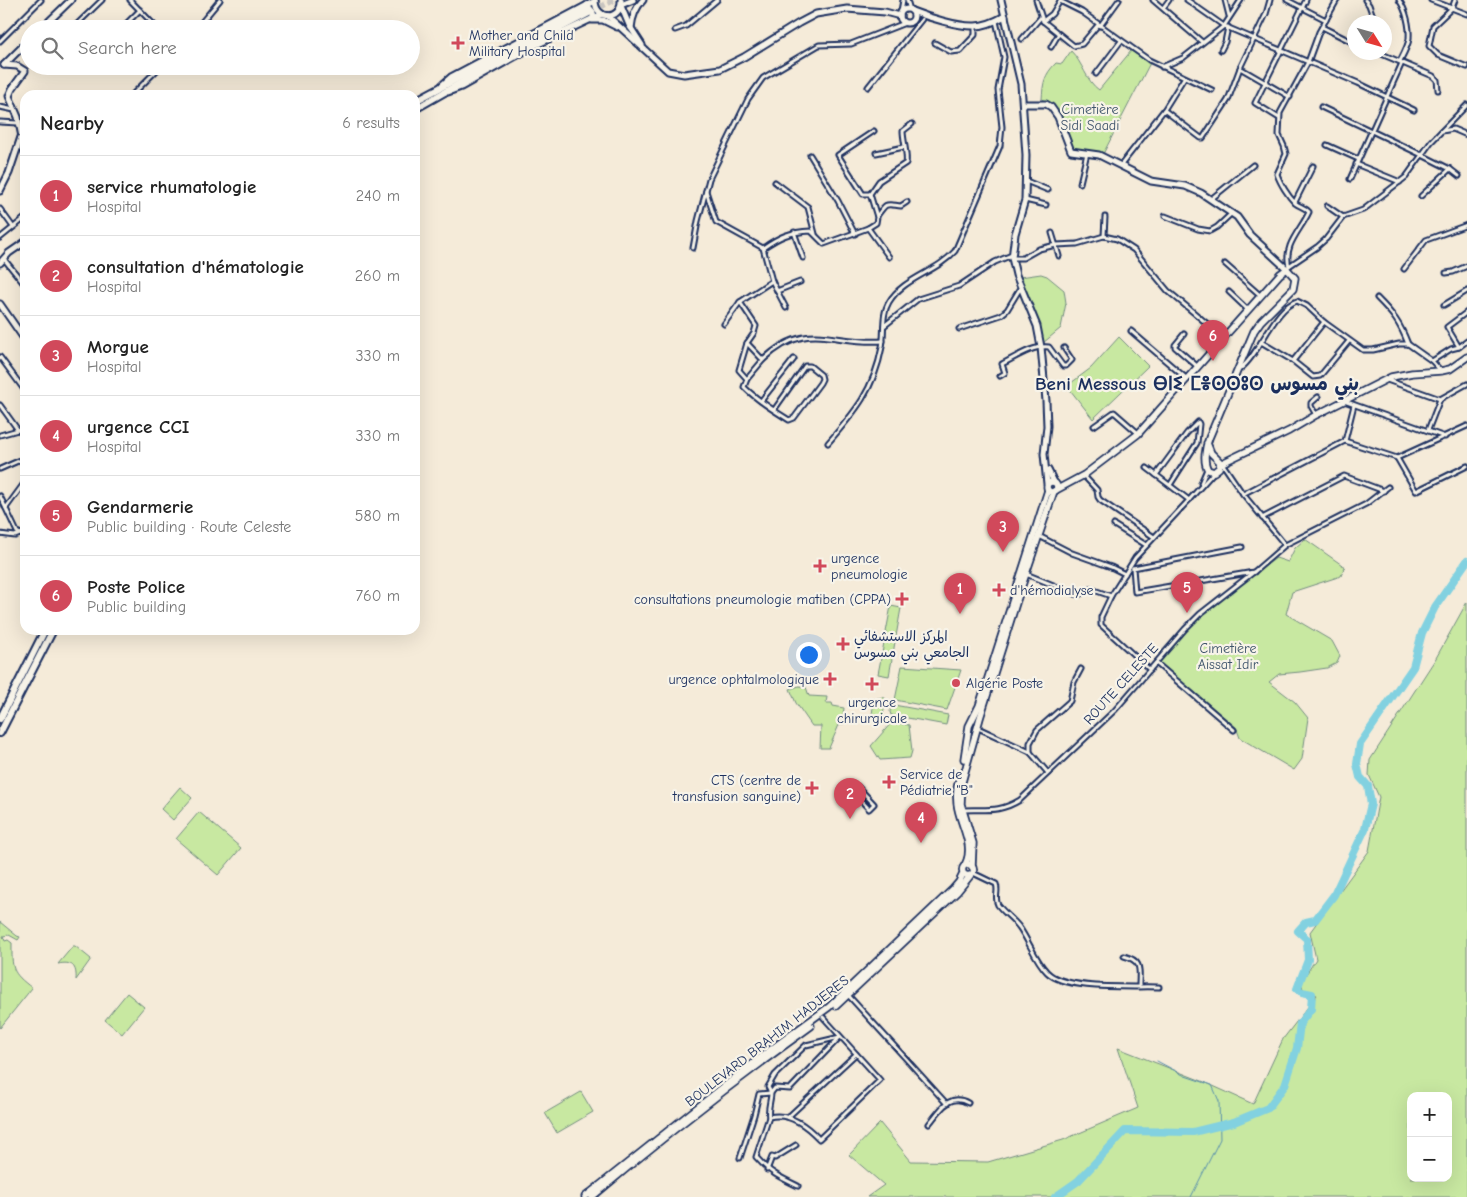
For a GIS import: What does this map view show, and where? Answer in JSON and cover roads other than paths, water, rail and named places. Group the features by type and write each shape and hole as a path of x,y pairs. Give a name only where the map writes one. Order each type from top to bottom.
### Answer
{"highway":[{"path":"420,100 441,91 589,13"},
{"path":"420,106 441,91"},
{"path":"0,718 42,635"},
{"path":"0,733 50,635"}],"main road":[{"path":"1052,487 1068,484 1084,475 1138,434 1288,267 1295,278 1293,289 1261,321 1248,344 1207,443 1205,454 1207,469 1214,472 1218,470 1221,464 1386,380 1412,372 1450,369 1467,357"},
{"path":"1207,443 1215,458 1221,464"},
{"path":"1206,461 1215,458"},
{"path":"969,872 973,843 962,810 960,798 962,782 976,731 1039,536 1052,487"},
{"path":"969,872 965,865 970,849 959,816 956,796 967,746 968,732 979,706 1052,487"},
{"path":"972,719 980,720"},
{"path":"968,732 976,731"},
{"name":"BOULEVARD BRAHIM HADJERES","path":"592,1197 731,1085 823,1017 956,892 969,872"},
{"path":"585,1197 766,1053 847,994"}],"street":[{"path":"21,20 41,0"},
{"path":"49,20 70,0"},
{"path":"81,20 102,0"},
{"path":"130,0 149,20"},
{"path":"203,20 220,0"},
{"path":"608,16 616,13 621,4 630,0"},
{"path":"631,28 634,15 643,0"},
{"path":"675,30 686,26 717,0"},
{"path":"905,0 914,15 911,22"},
{"path":"905,0 901,12 901,20 905,23"},
{"path":"1001,0 1018,69 1023,104 1025,200 1015,234 1012,257 1021,287 1037,326 1046,401 1045,462 1052,487"},
{"path":"1036,0 1042,19 1058,35 1072,45 1078,46 1084,43 1119,0"},
{"path":"1022,40 1042,19 1052,14 1060,0 1068,2 1121,41 1162,67 1212,90"},
{"path":"1153,0 1202,42"},
{"path":"1163,8 1169,0"},
{"path":"1187,0 1226,26 1414,110"},
{"path":"1225,0 1229,17"},
{"path":"1221,50 1229,17 1241,0"},
{"path":"1164,110 1203,138 1224,107 1270,0"},
{"path":"1287,0 1326,20"},
{"path":"1279,118 1255,103 1306,0"},
{"path":"1288,267 1289,245 1309,212 1295,202 1279,180 1277,174 1286,154 1278,135 1279,118 1308,62 1322,27 1337,0"},
{"path":"1364,0 1369,5 1373,15"},
{"path":"1350,179 1387,97 1409,39 1404,6 1399,0"},
{"path":"1431,0 1467,14"},
{"path":"1455,0 1452,8 1433,26 1429,46 1438,55 1467,67"},
{"path":"441,91 461,88 532,47 589,13 595,1"},
{"path":"595,1 595,6 602,14"},
{"path":"621,4 631,28 648,53"},
{"path":"589,13 608,16 668,71 684,74 720,69 744,57 799,22 816,14 847,9 885,12 911,10 930,17 975,26 996,21 1005,16"},
{"path":"130,20 140,10"},
{"path":"589,13 625,32"},
{"path":"693,248 709,179 748,99 763,78 819,45 851,44 905,23 930,17"},
{"path":"868,87 922,19"},
{"path":"0,41 20,21"},
{"path":"828,443 853,414 867,394 877,368 883,341 886,307 896,292 948,260 955,251 1000,146 1002,126 998,90 1004,57 996,21"},
{"path":"934,43 951,52 960,51 975,35 975,26"},
{"path":"1162,67 1183,58 1226,26"},
{"path":"1322,27 1347,39"},
{"path":"1051,47 1058,35"},
{"path":"1096,74 1121,41"},
{"path":"2,64 20,48"},
{"path":"1392,58 1433,76 1437,80 1438,90"},
{"path":"2,64 20,68"},
{"path":"1240,68 1290,98"},
{"path":"20,130 15,110 10,100 10,93 22,75"},
{"path":"137,90 153,75"},
{"path":"1121,165 1164,110 1184,78"},
{"path":"1023,104 1046,104 1058,117 1068,148 1075,152 1099,155 1151,181 1186,186 1212,199 1237,217 1250,235 1288,267"},
{"path":"1288,267 1326,239 1343,217 1364,210 1406,177 1441,131 1467,105"},
{"path":"0,107 15,110"},
{"path":"1321,107 1372,130 1450,169 1459,176"},
{"path":"0,122 19,123"},
{"path":"870,194 879,181 908,160 904,147 903,131 912,124"},
{"path":"1441,131 1453,129 1467,136"},
{"path":"870,194 863,194 838,155 874,131"},
{"path":"0,191 5,183 20,139"},
{"path":"1326,145 1358,159"},
{"path":"876,152 904,147"},
{"path":"1080,183 1087,153"},
{"path":"810,155 838,201 855,234"},
{"path":"1356,164 1400,182"},
{"path":"1212,199 1253,165"},
{"path":"1295,202 1313,166"},
{"path":"1421,196 1450,169"},
{"path":"0,178 5,183"},
{"path":"1026,181 1048,190"},
{"path":"775,182 808,207 815,234"},
{"path":"706,191 716,222 762,248 772,280 786,308"},
{"path":"870,194 877,217"},
{"path":"1025,200 1046,205"},
{"path":"762,248 794,232 811,231 824,244 855,234 876,223 877,217 884,206 888,204 901,206 907,202"},
{"path":"1327,206 1343,217"},
{"path":"0,209 13,227"},
{"path":"1165,216 1210,232 1232,213"},
{"path":"1104,236 1105,218"},
{"path":"0,238 20,222"},
{"path":"1404,268 1426,240 1467,225"},
{"path":"868,228 889,257"},
{"path":"794,232 803,258"},
{"path":"1052,233 1058,256"},
{"path":"884,326 918,299 959,286 995,262 1012,257 1023,258 1039,249 1056,245 1077,244 1104,236 1118,239 1129,247 1168,291 1224,338"},
{"path":"20,246 2,261 20,279"},
{"path":"1225,264 1261,296"},
{"path":"1446,273 1454,272 1467,266"},
{"path":"724,324 740,302 772,280"},
{"path":"777,291 800,282"},
{"path":"959,329 1001,315 1007,310 1021,287"},
{"path":"1444,305 1467,291"},
{"path":"1228,292 1248,310"},
{"path":"1377,298 1392,312 1401,326 1408,344 1432,361 1441,371"},
{"path":"740,302 756,326 747,344 738,370 747,380"},
{"path":"1239,369 1250,360 1287,306 1294,302 1301,302 1324,322 1363,350 1408,344"},
{"path":"0,304 20,333"},
{"path":"1459,347 1447,326 1467,312"},
{"path":"1294,361 1324,322"},
{"path":"1131,331 1188,379"},
{"path":"1184,334 1175,347 1198,367"},
{"path":"774,410 805,366 810,366 821,375 822,379 792,420 774,410 761,402 744,387 747,380 775,348 792,339 806,336 820,336 858,342 883,341"},
{"path":"1261,342 1294,361 1313,377 1319,377 1349,341"},
{"path":"1432,361 1467,341"},
{"path":"747,344 763,360"},
{"path":"1000,376 1005,373 1002,364 1040,347 1049,347 1063,366 1066,366 1072,360 1064,348"},
{"path":"0,357 20,384"},
{"path":"761,402 794,358"},
{"path":"1386,380 1440,399"},
{"path":"1428,430 1440,399 1467,384"},
{"path":"1316,415 1311,403 1318,398"},
{"path":"1344,402 1445,437"},
{"path":"1344,441 1354,405"},
{"path":"0,406 1,410 18,430 0,435"},
{"path":"1094,426 1114,412 1138,434"},
{"path":"1156,475 1187,433 1198,422 1197,443 1170,485"},
{"path":"1243,494 1344,441 1397,458 1467,426"},
{"path":"1397,458 1416,491 1467,466"},
{"path":"0,469 20,460"},
{"path":"1221,464 1285,545"},
{"path":"1147,468 1189,500"},
{"path":"1200,486 1207,469"},
{"path":"1214,472 1135,558 1132,568 1135,592 1255,571"},
{"path":"1084,475 1097,490 1100,500 1154,537"},
{"path":"1262,518 1344,476 1385,491"},
{"name":"ROUTE CELESTE","path":"962,810 999,810 1009,807 1020,800 1096,731 1200,614 1285,545 1366,504 1388,487"},
{"path":"6,508 20,489"},
{"path":"0,496 17,532 20,534 15,536 0,534"},
{"path":"1114,524 1146,545"},
{"path":"1039,536 1072,553 1125,574"},
{"path":"1150,670 1100,622 1111,596 1125,574 1132,568 1242,546"},
{"path":"1026,574 1078,595 1091,589 1111,596"},
{"path":"1156,663 1234,730"},
{"path":"1030,752 1030,743 1037,730 1070,701 1074,682 1081,669"},
{"path":"976,731 1030,752 1048,773"},
{"path":"853,792 869,809 873,807 874,804 858,787"},
{"path":"969,872 996,884 998,888 996,899 998,905 1019,927 1049,974 1072,984 1159,987"},
{"path":"1124,956 1135,960 1138,964 1139,986"},
{"path":"847,994 947,1104"},
{"path":"769,1117 778,1115 788,1118 809,1129 819,1139 880,1080 823,1017"},
{"path":"798,1186 767,1170 756,1157 769,1117 771,1093 768,1087 775,1075 806,1045 840,1037"},
{"path":"740,1158 759,1094 771,1093 775,1088 790,1089 840,1037"},
{"path":"788,1118 856,1054"},
{"path":"928,1124 951,1100 957,1098 968,1103"},
{"path":"767,1170 772,1157 775,1158 796,1145"}],"waterway":[{"path":"1055,1197 1078,1181 1125,1131 1193,1132 1234,1122 1268,1108 1285,1085 1297,1048 1300,1023 1311,1009 1312,994 1297,989 1308,960 1307,939 1298,931 1306,922 1315,920 1334,895 1365,829 1371,804 1368,786 1360,777 1357,764 1360,744 1413,667 1422,633 1435,607 1467,561"},
{"path":"1157,1061 1185,1076 1212,1085 1219,1101 1220,1139 1191,1197"}],"tunnel":[{"path":"592,11 614,0"}],"place":[{"name":"Mother and Child Military Hospital","path":"458,43"},
{"name":"Poste Police","path":"1213,361"},
{"name":"Morgue","path":"1003,552"},
{"name":"urgence pneumologie","path":"820,566"},
{"name":"d'hémodialyse","path":"999,590"},
{"name":"consultations pneumologie matiben (CPPA)","path":"902,599"},
{"name":"Gendarmerie","path":"1187,613"},
{"name":"service rhumatologie","path":"960,614"},
{"name":"المركز الاستشفائي الجامعي بني مسوس","path":"843,644"},
{"name":"urgence ophtalmologique","path":"830,679"},
{"name":"Algérie Poste","path":"956,683"},
{"name":"urgence chirurgicale","path":"872,684"},
{"name":"Service de Pédiatrie \"B\"","path":"889,782"},
{"name":"CTS (centre de transfusion sanguine)","path":"812,788"},
{"name":"consultation d'hématologie","path":"850,819"},
{"name":"urgence CCI","path":"921,843"}],"district":[{"name":"Beni Messous ⴱⵏⵉ ⵎⴻⵙⵙⵓⵙ بني مسوس","path":"1197,384"}],"park label":[{"name":"Cimetière Sidi Saadi","path":"1090,118"},
{"name":"Cimetière Aissat Idir","path":"1228,656"}]}
